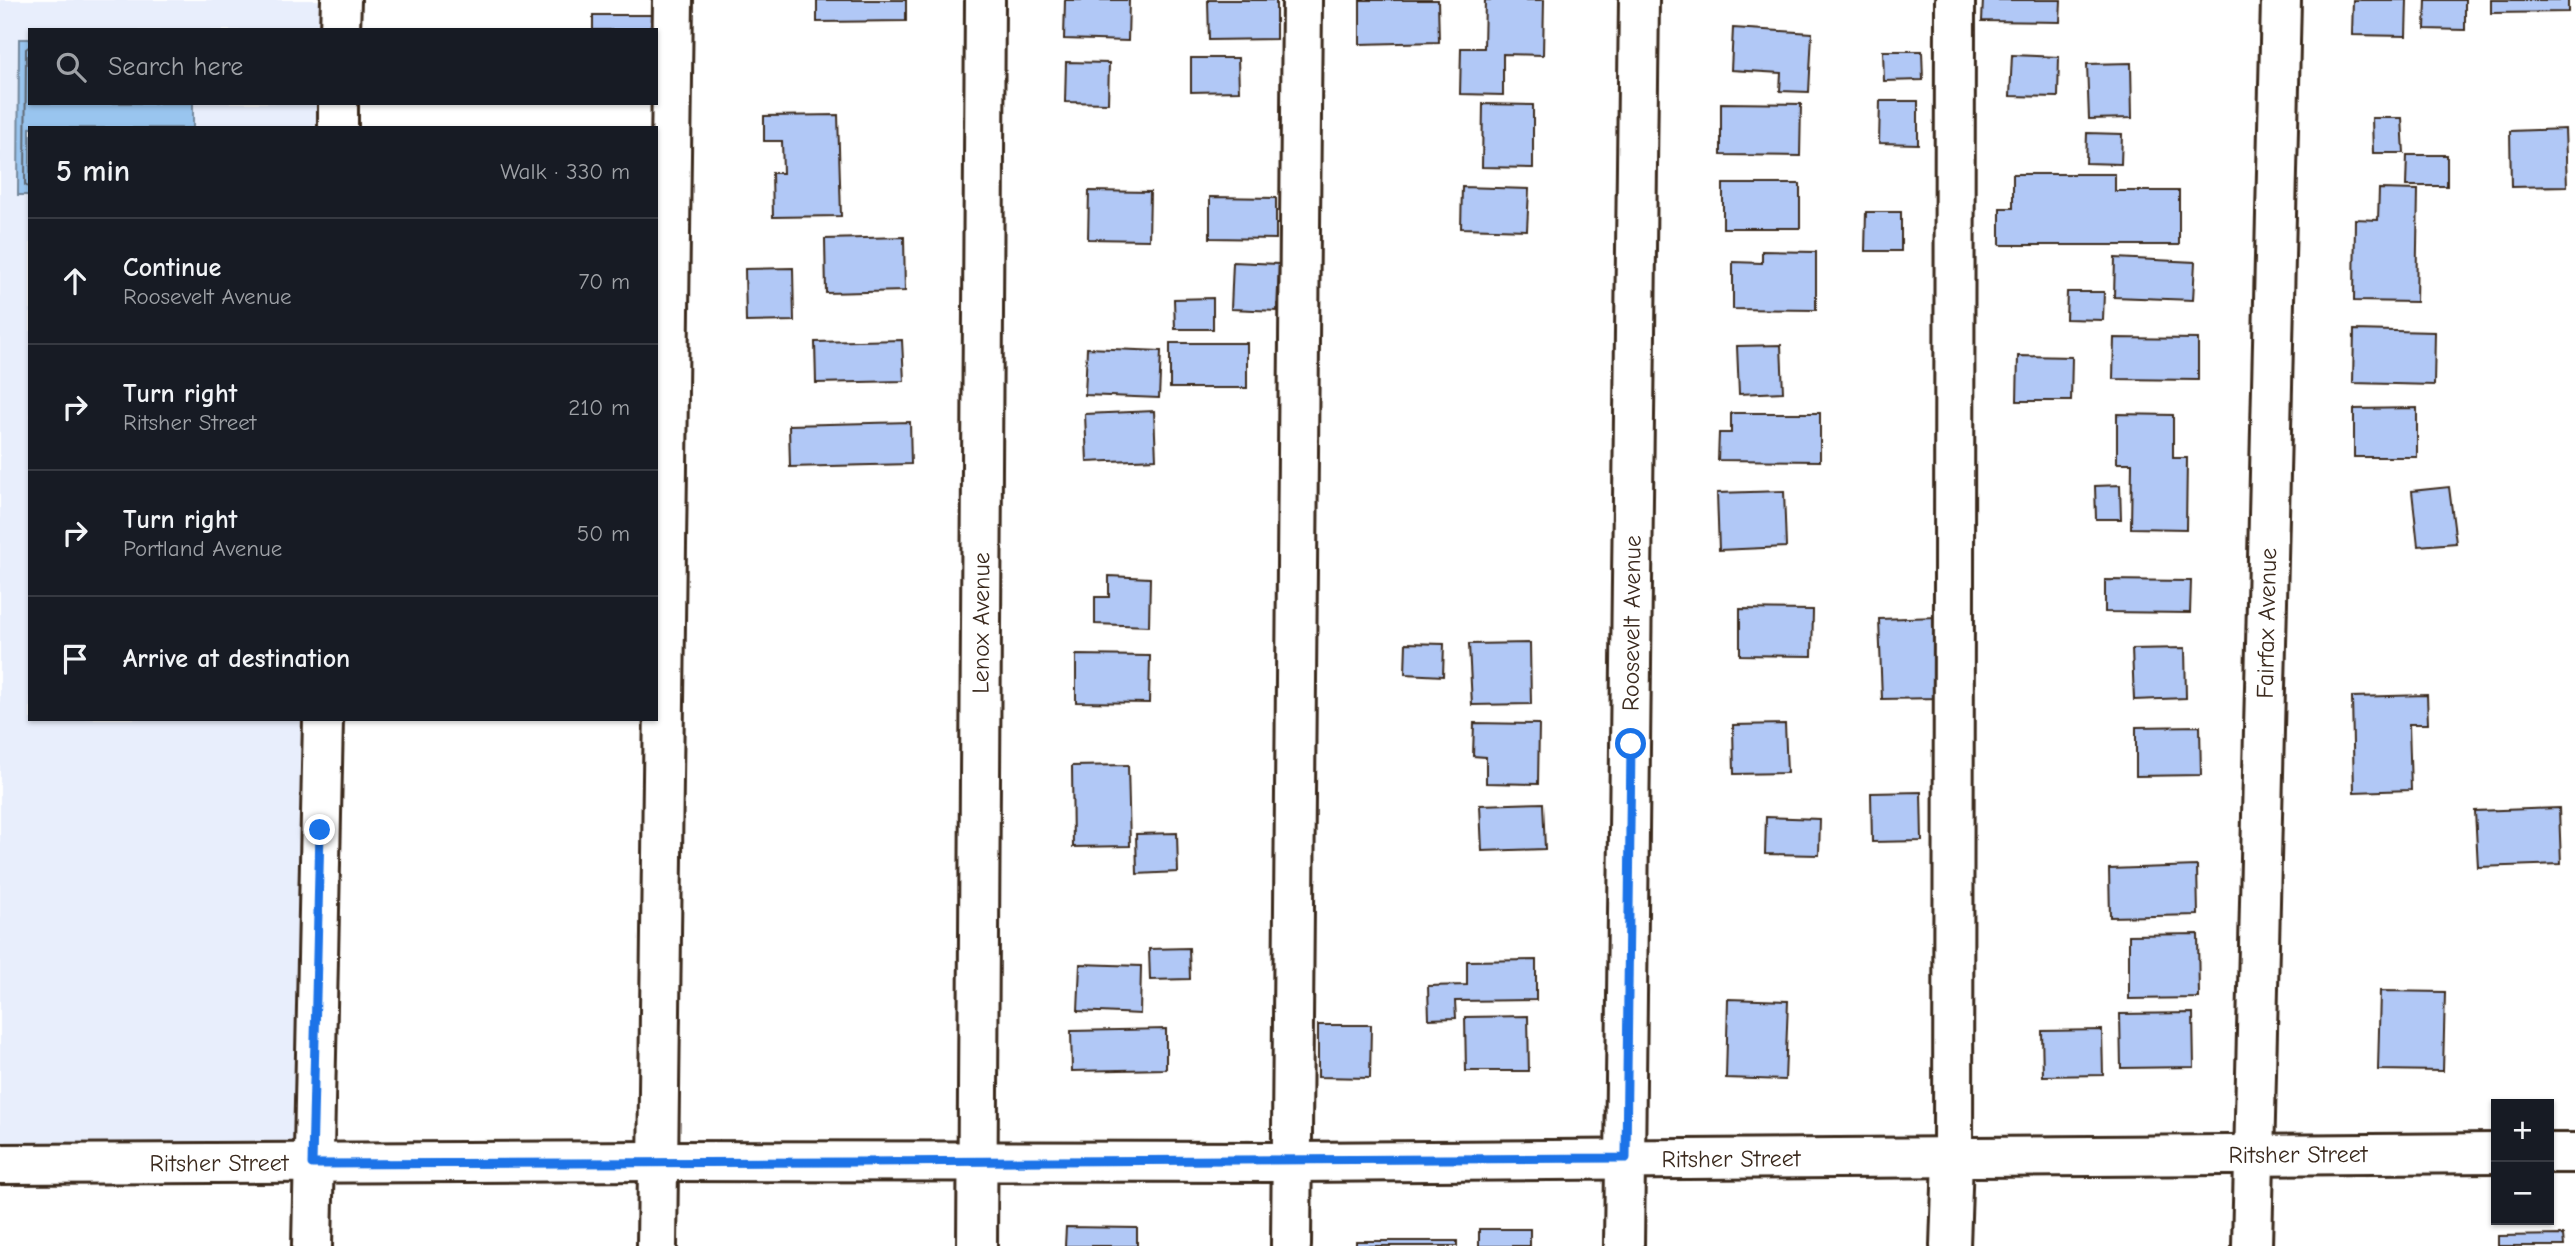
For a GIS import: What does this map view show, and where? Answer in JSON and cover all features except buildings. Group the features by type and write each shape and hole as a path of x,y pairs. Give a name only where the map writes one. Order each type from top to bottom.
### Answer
{"street":[{"path":"340,28 341,0"},
{"path":"657,1246 673,0"},
{"name":"Lenox Avenue","path":"976,1246 985,0"},
{"path":"1291,1246 1302,0"},
{"name":"Roosevelt Avenue","path":"1624,1246 1639,0"},
{"path":"1951,1246 1955,0"},
{"name":"Fairfax Avenue","path":"2252,1246 2281,0"},
{"path":"338,105 338,126"},
{"path":"312,1246 323,721"},
{"name":"Ritsher Street","path":"0,1164 1293,1162 2491,1153"},
{"path":"2554,1153 2575,1153"}],"shaded area":[{"path":"0,0 341,0 340,28 28,28 28,105 338,105 338,126 28,126 28,721 323,721 312,1164 0,1164"}],"water":[{"path":"19,39 28,39 28,105 193,105 193,126 28,126 28,195 18,195"}],"route":[{"path":"320,830 312,1164 658,1161 1267,1162 1626,1158 1631,744"}]}
